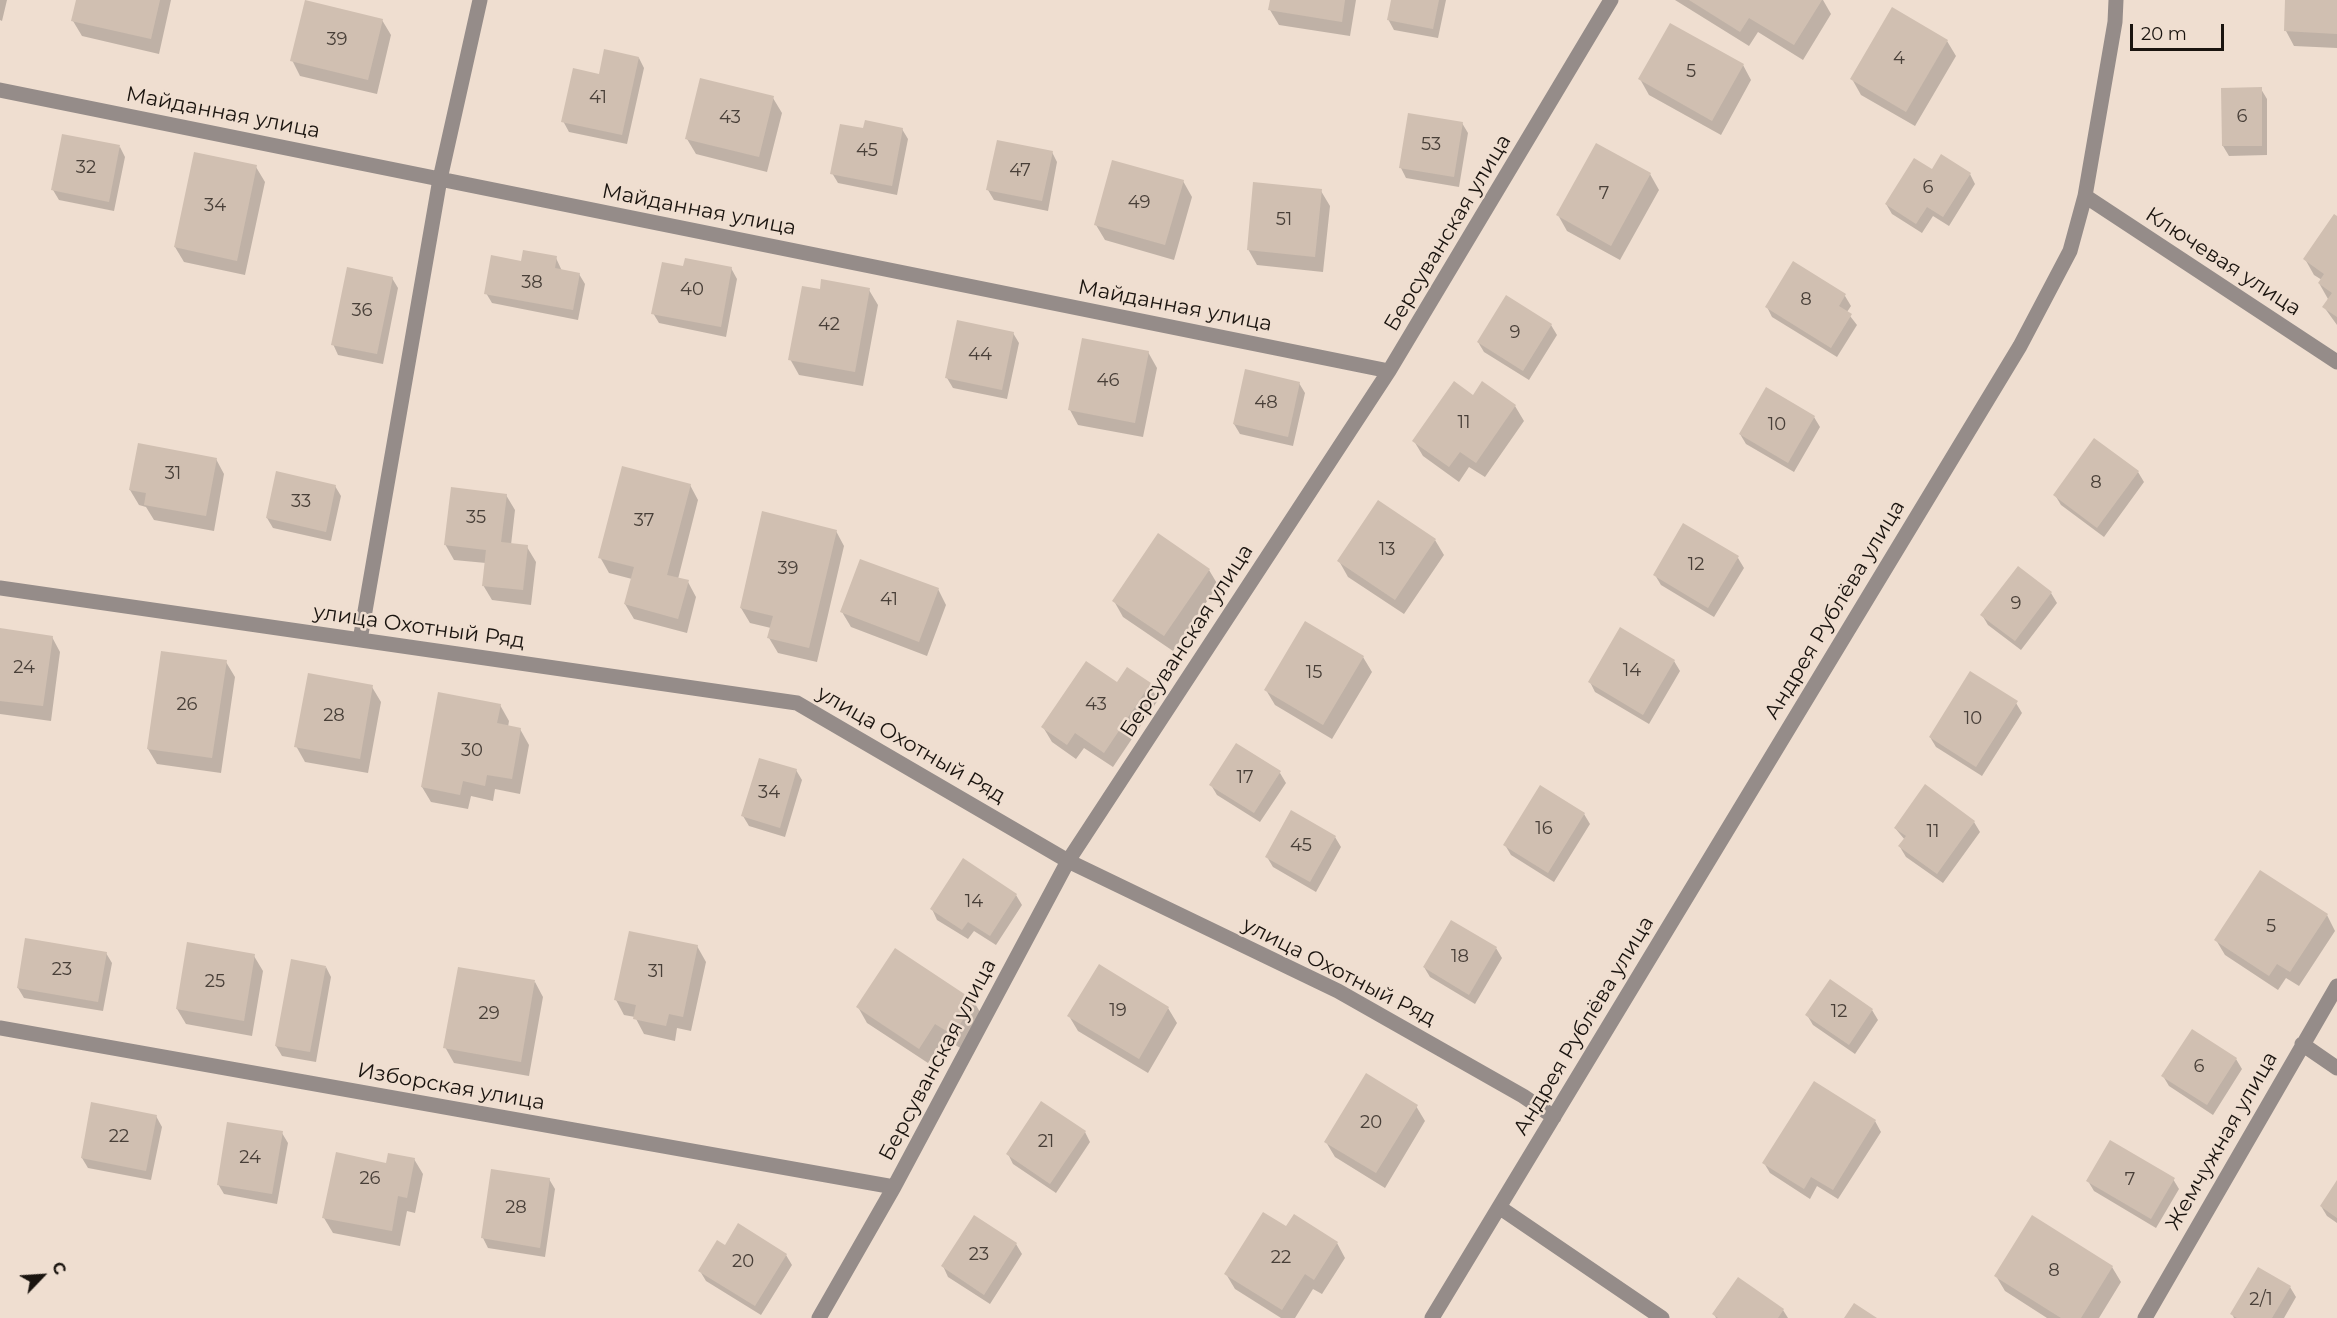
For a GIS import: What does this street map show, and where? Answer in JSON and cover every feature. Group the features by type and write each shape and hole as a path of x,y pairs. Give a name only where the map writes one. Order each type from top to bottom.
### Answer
{"street":[{"path":"360,640 440,179 480,0"},
{"name":"Берсуванская улица","path":"819,1318 894,1187 1068,861 1389,371 1611,0"},
{"name":"Андрея Рублёва улица","path":"1432,1318 2020,346 2070,251 2085,196 2114,34 2116,0"},
{"name":"Майданная улица","path":"0,90 1389,371"},
{"name":"Ключевая улица","path":"2085,196 2337,362"},
{"name":"улица Охотный Ряд","path":"0,588 797,703 1068,861 1338,991 1523,1096 1554,1117"},
{"name":"Жемчужная улица","path":"2145,1318 2337,986"},
{"name":"Изборская улица","path":"0,1028 894,1187"},
{"path":"2302,1044 2337,1068"},
{"path":"1499,1207 1662,1318"}],"building":[{"path":"76,0 160,0 151,39 71,21"},
{"path":"305,0 383,19 368,80 290,61"},
{"path":"1270,0 1345,0 1342,22 1268,10"},
{"path":"1391,0 1439,0 1433,29 1387,20"},
{"path":"1689,0 1822,0 1794,45 1749,18 1740,32"},
{"path":"2285,0 2337,0 2337,34 2284,31"},
{"path":"1892,7 1948,40 1906,112 1850,79"},
{"path":"1670,23 1744,64 1712,121 1638,79"},
{"path":"604,49 639,57 622,135 561,122 573,68 599,74"},
{"path":"700,78 774,96 759,157 685,139"},
{"path":"2262,87 2262,146 2222,146 2221,88"},
{"path":"1408,113 1463,122 1454,177 1399,168"},
{"path":"865,120 903,128 892,186 830,174 840,124 863,128"},
{"path":"62,134 120,145 109,202 51,190"},
{"path":"997,140 1053,151 1042,201 986,190"},
{"path":"1596,143 1651,173 1611,246 1556,215"},
{"path":"194,152 257,165 237,261 174,247"},
{"path":"1941,154 1971,173 1943,217 1927,207 1916,224 1885,204 1914,158 1932,169"},
{"path":"1112,160 1184,180 1165,245 1094,225"},
{"path":"1253,182 1322,189 1315,257 1247,250"},
{"path":"2334,214 2337,216 2337,317 2322,307 2332,293 2318,283 2324,274 2303,259"},
{"path":"523,250 557,256 555,268 580,273 573,310 484,294 491,255 521,261"},
{"path":"685,258 732,267 721,327 651,314 662,262 683,266"},
{"path":"1793,261 1846,294 1839,306 1852,314 1831,348 1765,307"},
{"path":"347,267 393,277 377,354 331,345"},
{"path":"821,279 870,288 855,372 788,360 802,286 820,289"},
{"path":"1506,295 1552,324 1523,371 1477,342"},
{"path":"957,320 1014,332 1002,390 945,378"},
{"path":"1082,338 1149,351 1135,423 1068,410"},
{"path":"1245,369 1300,382 1288,437 1233,424"},
{"path":"1454,381 1473,395 1482,381 1516,405 1476,463 1460,452 1449,467 1412,441"},
{"path":"1766,387 1815,416 1788,463 1739,434"},
{"path":"2094,438 2139,471 2097,528 2053,495"},
{"path":"138,443 217,458 206,516 144,505 146,493 129,490"},
{"path":"622,466 691,484 667,575 689,580 678,619 624,604 634,567 598,558"},
{"path":"276,471 336,485 326,532 266,518"},
{"path":"451,487 507,494 501,542 528,545 523,590 482,586 486,550 444,545"},
{"path":"1378,500 1436,539 1395,600 1337,561"},
{"path":"762,511 837,530 809,648 767,638 773,616 740,608"},
{"path":"1683,523 1739,556 1708,608 1653,575"},
{"path":"1158,533 1210,569 1164,636 1112,601"},
{"path":"860,559 939,588 919,642 840,612"},
{"path":"2018,566 2052,592 2015,641 1980,615"},
{"path":"1305,621 1364,656 1323,725 1264,690"},
{"path":"1620,627 1675,660 1643,715 1588,682"},
{"path":"0,628 53,636 43,706 0,701"},
{"path":"161,651 227,660 212,758 147,749"},
{"path":"1086,661 1117,682 1127,667 1151,683 1104,753 1075,733 1067,745 1041,727"},
{"path":"1970,671 2018,701 1976,767 1929,737"},
{"path":"308,673 373,685 360,759 294,747"},
{"path":"438,692 501,704 497,723 521,728 512,779 487,775 485,786 463,781 460,795 421,787"},
{"path":"1236,743 1281,771 1254,813 1209,785"},
{"path":"759,758 797,769 780,828 741,816"},
{"path":"1925,784 1975,821 1937,874 1898,846 1906,836 1894,828"},
{"path":"1540,785 1585,813 1548,873 1503,845"},
{"path":"1291,810 1336,836 1310,882 1265,857"},
{"path":"963,858 1017,894 990,936 968,922 962,930 930,909"},
{"path":"2260,870 2328,914 2290,972 2277,964 2269,976 2214,940"},
{"path":"1451,920 1497,947 1469,995 1423,967"},
{"path":"629,931 698,945 683,1017 669,1014 666,1026 633,1019 636,1005 614,1000"},
{"path":"25,938 107,952 98,1002 17,988"},
{"path":"187,942 255,954 244,1021 176,1009"},
{"path":"895,948 975,1001 953,1035 935,1024 919,1049 856,1007"},
{"path":"291,959 326,966 310,1052 275,1046"},
{"path":"1099,964 1169,1007 1139,1059 1067,1016"},
{"path":"458,967 535,980 521,1062 443,1048"},
{"path":"1830,979 1873,1009 1849,1045 1805,1015"},
{"path":"2192,1029 2237,1058 2207,1105 2161,1076"},
{"path":"1366,1073 1418,1105 1376,1173 1324,1142"},
{"path":"1814,1081 1876,1120 1833,1190 1811,1177 1804,1189 1762,1163"},
{"path":"1041,1101 1086,1131 1050,1184 1006,1154"},
{"path":"91,1102 157,1115 146,1171 81,1158"},
{"path":"227,1122 283,1131 272,1194 217,1185"},
{"path":"2110,1140 2175,1178 2151,1219 2086,1181"},
{"path":"336,1152 386,1163 388,1153 415,1158 407,1198 398,1196 392,1231 322,1218"},
{"path":"491,1169 550,1178 540,1248 481,1238"},
{"path":"2337,1180 2337,1218 2320,1206"},
{"path":"1263,1212 1286,1226 1294,1214 1338,1242 1314,1280 1305,1274 1282,1310 1224,1274"},
{"path":"974,1215 1017,1243 984,1295 941,1266"},
{"path":"2032,1215 2113,1266 2081,1318 2061,1318 1994,1276"},
{"path":"738,1223 787,1254 755,1306 698,1271 717,1240 725,1245"},
{"path":"2258,1267 2291,1286 2272,1318 2237,1318 2230,1314"},
{"path":"1738,1277 1784,1309 1778,1318 1718,1318 1712,1314"},
{"path":"1854,1303 1877,1318 1844,1318"}]}
